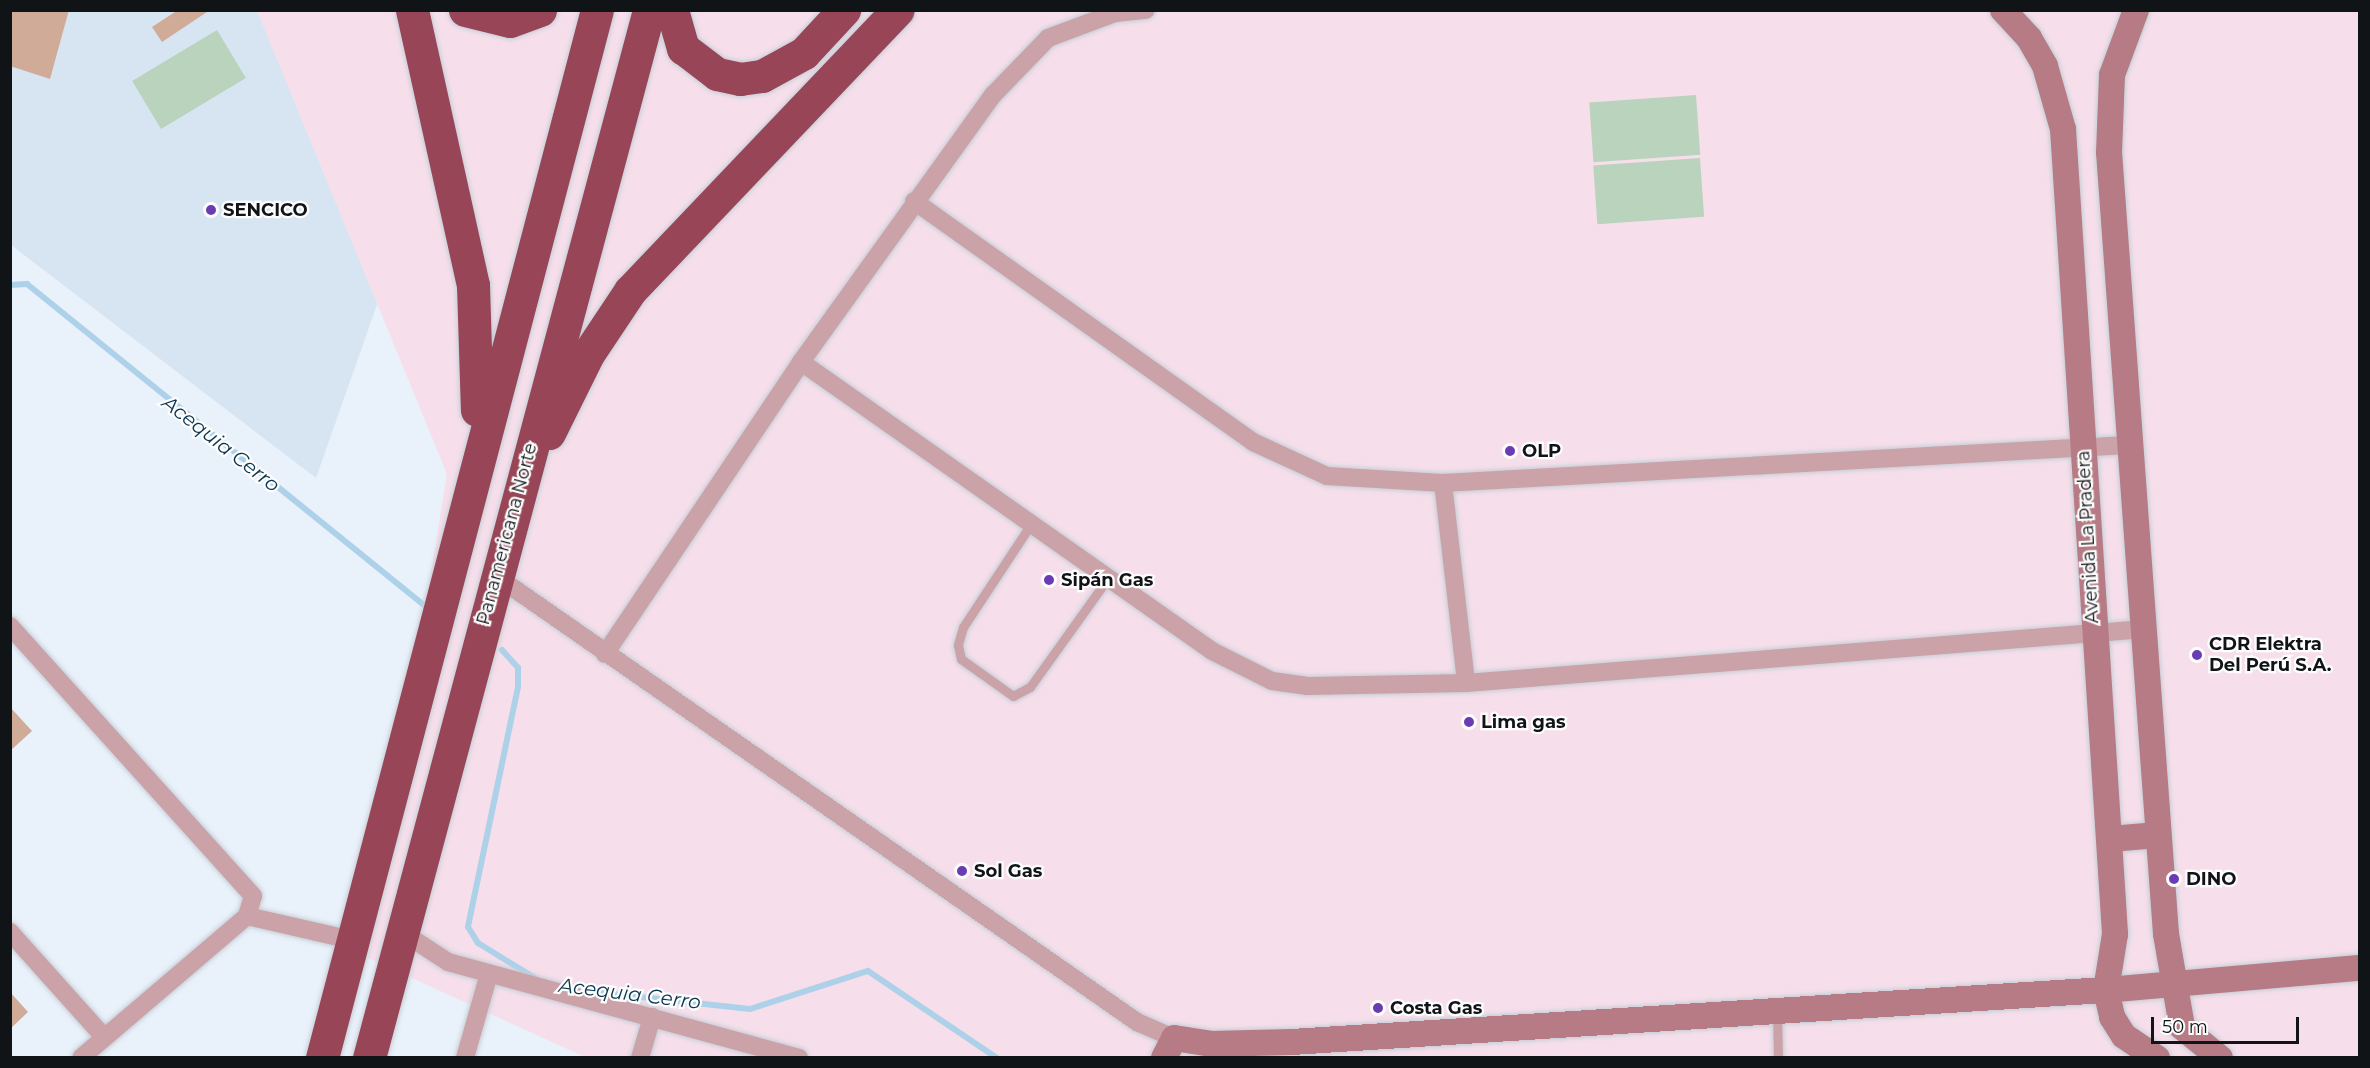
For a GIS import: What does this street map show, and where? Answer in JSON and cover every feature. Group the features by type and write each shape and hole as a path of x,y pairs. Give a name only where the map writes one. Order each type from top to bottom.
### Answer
{"highway":[{"path":"412,10 473,285 478,344 474,473"},
{"path":"465,10 510,21 540,10"},
{"path":"322,1058 597,10"},
{"name":"Panamericana Norte","path":"369,1058 515,502 649,10"},
{"path":"672,10 682,48 717,74 740,79 762,76 804,53 844,10"},
{"path":"515,502 588,354 630,291 898,10"}],"street":[{"path":"605,654 801,362 914,201 993,95 1048,38 1115,13 1146,10"},
{"name":"Avenida La Pradera","path":"2002,10 2029,38 2045,66 2063,129 2115,934 2106,990 2112,1017 2124,1036 2156,1057"},
{"path":"2136,10 2122,40 2109,109 2128,445 2145,629 2158,835 2170,981 2182,1027 2220,1058"},
{"path":"914,201 1252,442 1327,476 1443,483 2083,444 2128,445"},
{"path":"801,362 1212,651 1272,681 1308,686 1466,683 2145,629"},
{"path":"1443,483 1466,683"},
{"path":"496,576 1137,1022 1169,1048 2106,990 2170,981 2360,968"},
{"path":"10,626 253,896 247,916 81,1058"},
{"path":"2110,839 2158,835"},
{"path":"247,916 352,940"},
{"path":"10,932 104,1037"},
{"path":"402,932 448,962 789,1056"},
{"path":"465,1058 489,974"},
{"path":"640,1058 652,1017"},
{"path":"2156,1057 2182,1027"}],"lane":[{"path":"1032,524 963,627 958,645 961,658 1013,696 1030,687 1108,578"},
{"path":"1777,1011 1778,1058"}],"shaded area":[{"name":"SENCICO","path":"10,11 385,11 423,174 316,478 11,245"},
{"path":"257,11 2359,11 2359,1057 587,1058 368,958 447,474"}],"green space":[{"path":"217,30 246,78 161,129 132,81"},
{"path":"1696,95 1700,155 1593,162 1589,102"},
{"path":"1700,158 1704,217 1597,224 1593,165"}],"building":[{"path":"10,10 69,10 50,79 10,66"},
{"path":"178,10 210,10 162,42 152,27"},
{"path":"10,707 32,731 10,751"},
{"path":"10,992 28,1012 10,1029"}],"waterway":[{"name":"Acequia Cerro","path":"10,285 27,284 430,610"},
{"name":"Acequia Cerro","path":"502,650 518,668 518,687 468,927 478,943 535,978"},
{"name":"Acequia Cerro","path":"585,991 750,1009 868,971 997,1058"}],"place":[{"name":"SENCICO","path":"211,210"},
{"name":"OLP","path":"1510,451"},
{"name":"Sipán Gas","path":"1049,580"},
{"name":"CDR Elektra Del Perú S.A.","path":"2197,655"},
{"name":"Lima gas","path":"1469,722"},
{"name":"Sol Gas","path":"962,871"},
{"name":"DINO","path":"2174,879"},
{"name":"Costa Gas","path":"1378,1008"}]}
